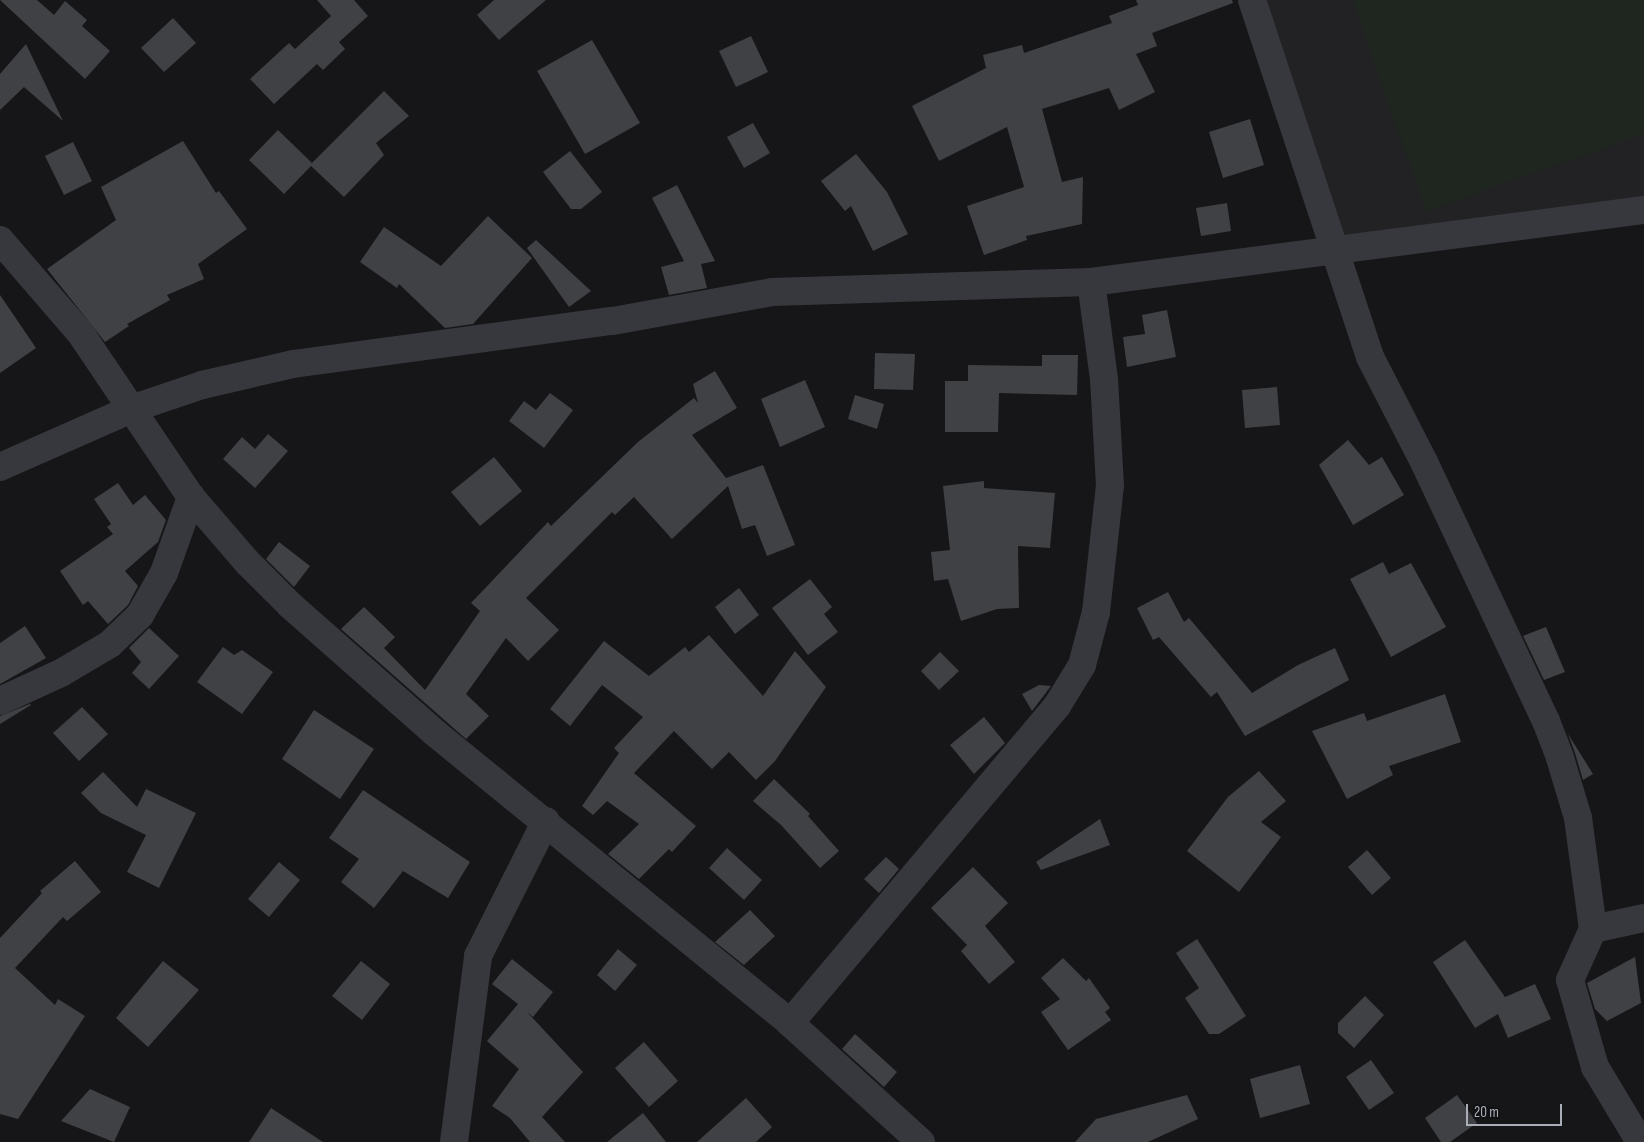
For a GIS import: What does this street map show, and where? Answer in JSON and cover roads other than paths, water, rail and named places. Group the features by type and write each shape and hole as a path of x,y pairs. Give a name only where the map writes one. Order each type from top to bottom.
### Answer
{"street":[{"path":"1252,0 1333,252 1370,357 1424,462 1550,730 1578,818 1593,929 1570,980 1595,1067 1640,1142"},
{"path":"0,467 134,408 202,385 293,364 613,321 772,292 1091,282 1644,210"},
{"path":"0,240 81,334 134,408 191,496 248,563 290,605 435,733 546,821 790,1023 921,1142"},
{"path":"790,1023 1045,721 1082,665 1096,612 1110,486 1104,379 1091,282"},
{"path":"0,701 61,673 110,644 140,615 164,573 191,496"},
{"path":"454,1142 478,956 546,821"},
{"path":"1593,929 1644,918"}]}
